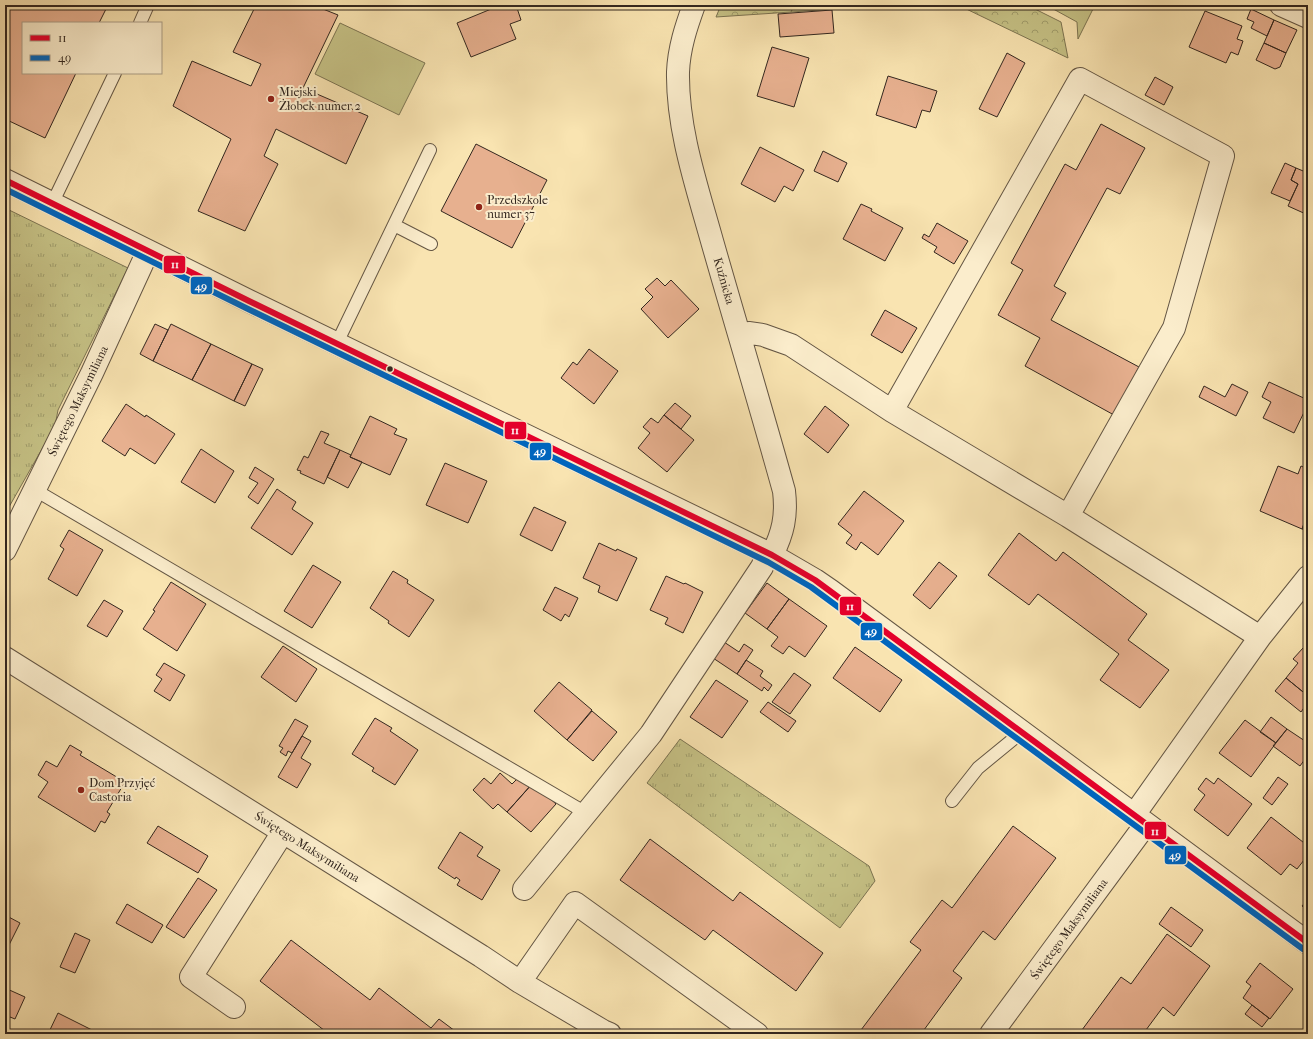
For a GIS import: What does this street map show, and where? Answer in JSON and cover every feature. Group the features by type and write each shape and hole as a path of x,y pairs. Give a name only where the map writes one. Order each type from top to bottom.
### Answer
{"street":[{"name":"Kuźnicka","path":"524,889 651,734 778,543 785,518 786,505 784,491 698,190 683,128 678,80 680,55 685,31 694,5"},
{"path":"1281,5 1308,17"},
{"path":"892,411 1080,79 1223,156 1174,328 1068,516"},
{"path":"5,180 770,554 820,583 1308,943"},
{"name":"Świętego Maksymiliana","path":"5,550 92,373 148,251"},
{"path":"739,334 750,333 763,335 791,344 892,411 1068,516 1260,636"},
{"name":"Świętego Maksymiliana","path":"991,1034 1140,819 1260,636 1308,577"},
{"name":"Świętego Maksymiliana","path":"5,658 474,951 520,982 605,1033"},
{"path":"234,1007 191,977 283,832"},
{"path":"520,982 575,903 758,1034"}],"lane":[{"path":"140,22 148,5"},
{"path":"52,204 115,74"},
{"path":"337,343 430,150"},
{"path":"394,225 431,244"},
{"path":"35,490 586,813"},
{"path":"952,801 978,768 1022,732"}],"green space":[{"path":"721,5 794,5 791,12 716,17"},
{"path":"794,5 891,5 791,12"},
{"path":"958,5 1027,5 1061,22 1068,58"},
{"path":"1046,5 1095,5 1078,39 1077,22"},
{"path":"340,23 425,63 399,115 315,74"},
{"path":"5,208 128,268 58,410 55,426 5,514"},
{"path":"680,739 869,866 875,881 840,928 647,783"}],"building":[{"path":"5,5 108,5 100,22 22,22 22,74 76,74 45,138 5,119"},
{"path":"256,5 325,5 323,9 338,15 303,88 368,116 346,164 276,129 264,156 278,164 245,231 198,211 231,139 173,106 192,61 251,86 261,64 233,52"},
{"path":"501,5 504,7 516,5 521,20 510,24 516,39 471,57 457,23"},
{"path":"1251,9 1274,20 1267,36 1251,28 1254,22 1247,19"},
{"path":"832,10 834,33 780,37 778,14"},
{"path":"1205,11 1242,26 1237,39 1243,41 1238,55 1231,52 1226,63 1189,47"},
{"path":"1274,20 1297,30 1286,53 1264,43"},
{"path":"1264,43 1286,53 1280,67 1275,69 1256,60"},
{"path":"772,47 809,58 794,107 757,96"},
{"path":"1007,53 1025,63 997,117 979,109"},
{"path":"888,76 937,91 930,112 922,110 916,128 876,115"},
{"path":"1155,77 1173,87 1164,105 1145,95"},
{"path":"1101,124 1145,148 1120,194 1107,188 1054,286 1066,293 1051,320 1139,367 1114,415 1025,366 1040,338 998,315 1023,270 1011,263 1065,164 1076,170"},
{"path":"476,144 547,180 512,248 441,211"},
{"path":"760,147 804,170 793,191 784,186 775,202 741,184"},
{"path":"823,151 847,163 838,182 814,171"},
{"path":"1285,163 1296,168 1291,180 1298,184 1290,201 1271,193"},
{"path":"1296,168 1308,173 1308,215 1288,206 1298,184 1291,180"},
{"path":"861,204 903,228 885,261 843,239"},
{"path":"937,223 968,241 954,264 934,252 937,247 922,238 924,234 929,237"},
{"path":"657,278 665,286 671,280 699,309 668,338 641,309 653,297 645,289"},
{"path":"885,310 917,328 902,353 871,335"},
{"path":"155,324 168,330 153,361 140,354"},
{"path":"171,324 211,344 192,380 153,361"},
{"path":"211,344 252,364 234,401 192,380"},
{"path":"589,349 618,371 594,404 561,378 573,362 577,365"},
{"path":"252,364 263,369 245,406 234,401"},
{"path":"1269,382 1308,400 1308,404 1294,433 1263,418 1271,402 1262,397"},
{"path":"1232,384 1248,392 1236,416 1199,397 1204,386 1225,397"},
{"path":"675,403 691,416 681,429 664,415"},
{"path":"126,404 175,434 155,464 130,448 125,456 102,441"},
{"path":"825,406 849,425 828,453 804,434"},
{"path":"664,415 694,440 667,472 638,448 650,433 643,427 651,418 658,423"},
{"path":"370,416 397,429 394,434 407,439 390,475 350,457"},
{"path":"321,431 329,434 324,443 340,450 324,484 300,473 301,471 297,470 304,456 308,458"},
{"path":"201,449 234,471 215,503 181,482"},
{"path":"340,450 351,455 350,457 362,462 348,488 327,477"},
{"path":"445,463 487,481 468,523 426,505"},
{"path":"1278,466 1298,474 1301,466 1308,469 1308,513 1302,529 1260,511"},
{"path":"255,467 274,479 258,504 248,497 258,483 249,478"},
{"path":"277,489 296,502 292,509 313,523 292,555 251,528"},
{"path":"864,491 904,521 878,555 861,542 856,550 846,543 852,535 838,524"},
{"path":"534,507 566,522 552,551 520,535"},
{"path":"1308,513 1308,531 1302,529"},
{"path":"69,530 103,550 77,596 48,579 64,549 60,546"},
{"path":"1019,533 1056,561 1063,552 1147,614 1128,640 1169,670 1140,708 1100,680 1119,654 1038,594 1029,605 988,575"},
{"path":"599,543 637,558 617,601 598,592 600,586 583,578"},
{"path":"939,562 957,576 930,609 913,595"},
{"path":"313,565 341,582 312,628 284,611"},
{"path":"393,571 408,580 407,583 434,600 409,637 388,623 389,621 370,608"},
{"path":"666,576 703,592 683,633 665,624 668,618 650,610"},
{"path":"171,582 206,604 177,651 143,629"},
{"path":"767,583 789,599 767,629 745,613"},
{"path":"555,587 578,598 569,617 565,614 561,621 543,610"},
{"path":"789,599 827,626 805,657 789,646 783,654 771,646 778,637 767,629"},
{"path":"104,600 123,611 107,637 87,626"},
{"path":"724,642 739,652 744,644 753,650 737,674 713,658"},
{"path":"283,646 317,669 296,702 261,677"},
{"path":"855,647 902,680 880,712 833,678"},
{"path":"1303,648 1307,651 1308,650 1308,696 1286,678 1298,663 1293,659"},
{"path":"746,660 763,671 760,676 772,685 768,691 764,687 762,691 737,674"},
{"path":"164,663 185,675 170,701 154,691 162,679 156,675"},
{"path":"794,673 811,685 790,714 772,702"},
{"path":"1286,678 1308,696 1308,702 1301,712 1275,691"},
{"path":"716,680 748,701 722,738 690,717"},
{"path":"559,682 592,710 567,740 534,711"},
{"path":"768,702 796,721 788,732 760,712"},
{"path":"592,711 617,732 593,761 567,740"},
{"path":"1271,717 1287,729 1276,743 1260,732"},
{"path":"375,718 392,728 390,731 418,750 395,785 372,771 374,768 352,754"},
{"path":"295,719 308,726 292,753 288,751 286,756 280,752 283,748 279,746"},
{"path":"1245,720 1276,743 1251,777 1219,753"},
{"path":"1287,729 1308,743 1308,755 1300,766 1273,746"},
{"path":"302,736 311,741 301,758 311,764 297,788 278,777"},
{"name":"Dom Przyjęć Castoria","path":"70,745 82,752 80,755 125,782 107,812 110,814 105,823 101,821 95,832 38,797 48,782 38,775 46,761 57,767"},
{"path":"500,773 512,784 520,776 531,785 507,812 498,804 493,809 473,790 484,778 491,784"},
{"path":"1278,777 1288,784 1272,805 1263,798"},
{"path":"1206,778 1214,784 1218,778 1252,804 1228,836 1194,810 1205,795 1198,789"},
{"path":"533,783 556,804 531,832 507,812"},
{"path":"1271,817 1308,846 1308,855 1297,869 1290,864 1281,875 1247,848"},
{"path":"158,826 208,856 198,873 147,843"},
{"path":"1013,826 1056,858 995,940 983,931 953,971 962,978 921,1034 858,1034 921,950 910,942 942,900 952,908"},
{"path":"460,832 483,847 477,856 500,870 482,900 457,885 460,880 456,877 455,879 438,868"},
{"path":"650,839 733,901 740,892 823,953 796,991 713,930 705,940 620,880"},
{"path":"198,878 217,890 184,938 166,927"},
{"path":"1308,899 1308,911 1302,906"},
{"path":"127,904 163,925 152,943 116,923"},
{"path":"1171,907 1203,930 1191,947 1159,924"},
{"path":"5,915 20,923 5,953"},
{"path":"75,933 90,940 75,973 60,967"},
{"path":"1167,934 1210,966 1174,1016 1163,1007 1143,1034 1079,1034 1121,977 1131,984"},
{"path":"291,940 370,1000 379,988 431,1028 439,1019 459,1034 329,1034 260,981"},
{"path":"1260,963 1293,989 1270,1019 1243,998 1251,986 1246,982"},
{"path":"5,988 25,997 15,1019 10,1017 5,1026"},
{"path":"1252,1005 1269,1018 1262,1027 1245,1014"},
{"path":"58,1013 98,1033 98,1034 48,1034"}],"transit line":[{"name":"11","path":"5,180 249,301 772,555 815,580 1308,943"},
{"name":"49","path":"5,189 768,562 811,587 1303,949"}],"place":[{"name":"Miejski Żłobek numer 2","path":"271,99"},
{"name":"Przedszkole numer 37","path":"479,207"},
{"name":"Dom Przyjęć Castoria","path":"81,790"}]}
